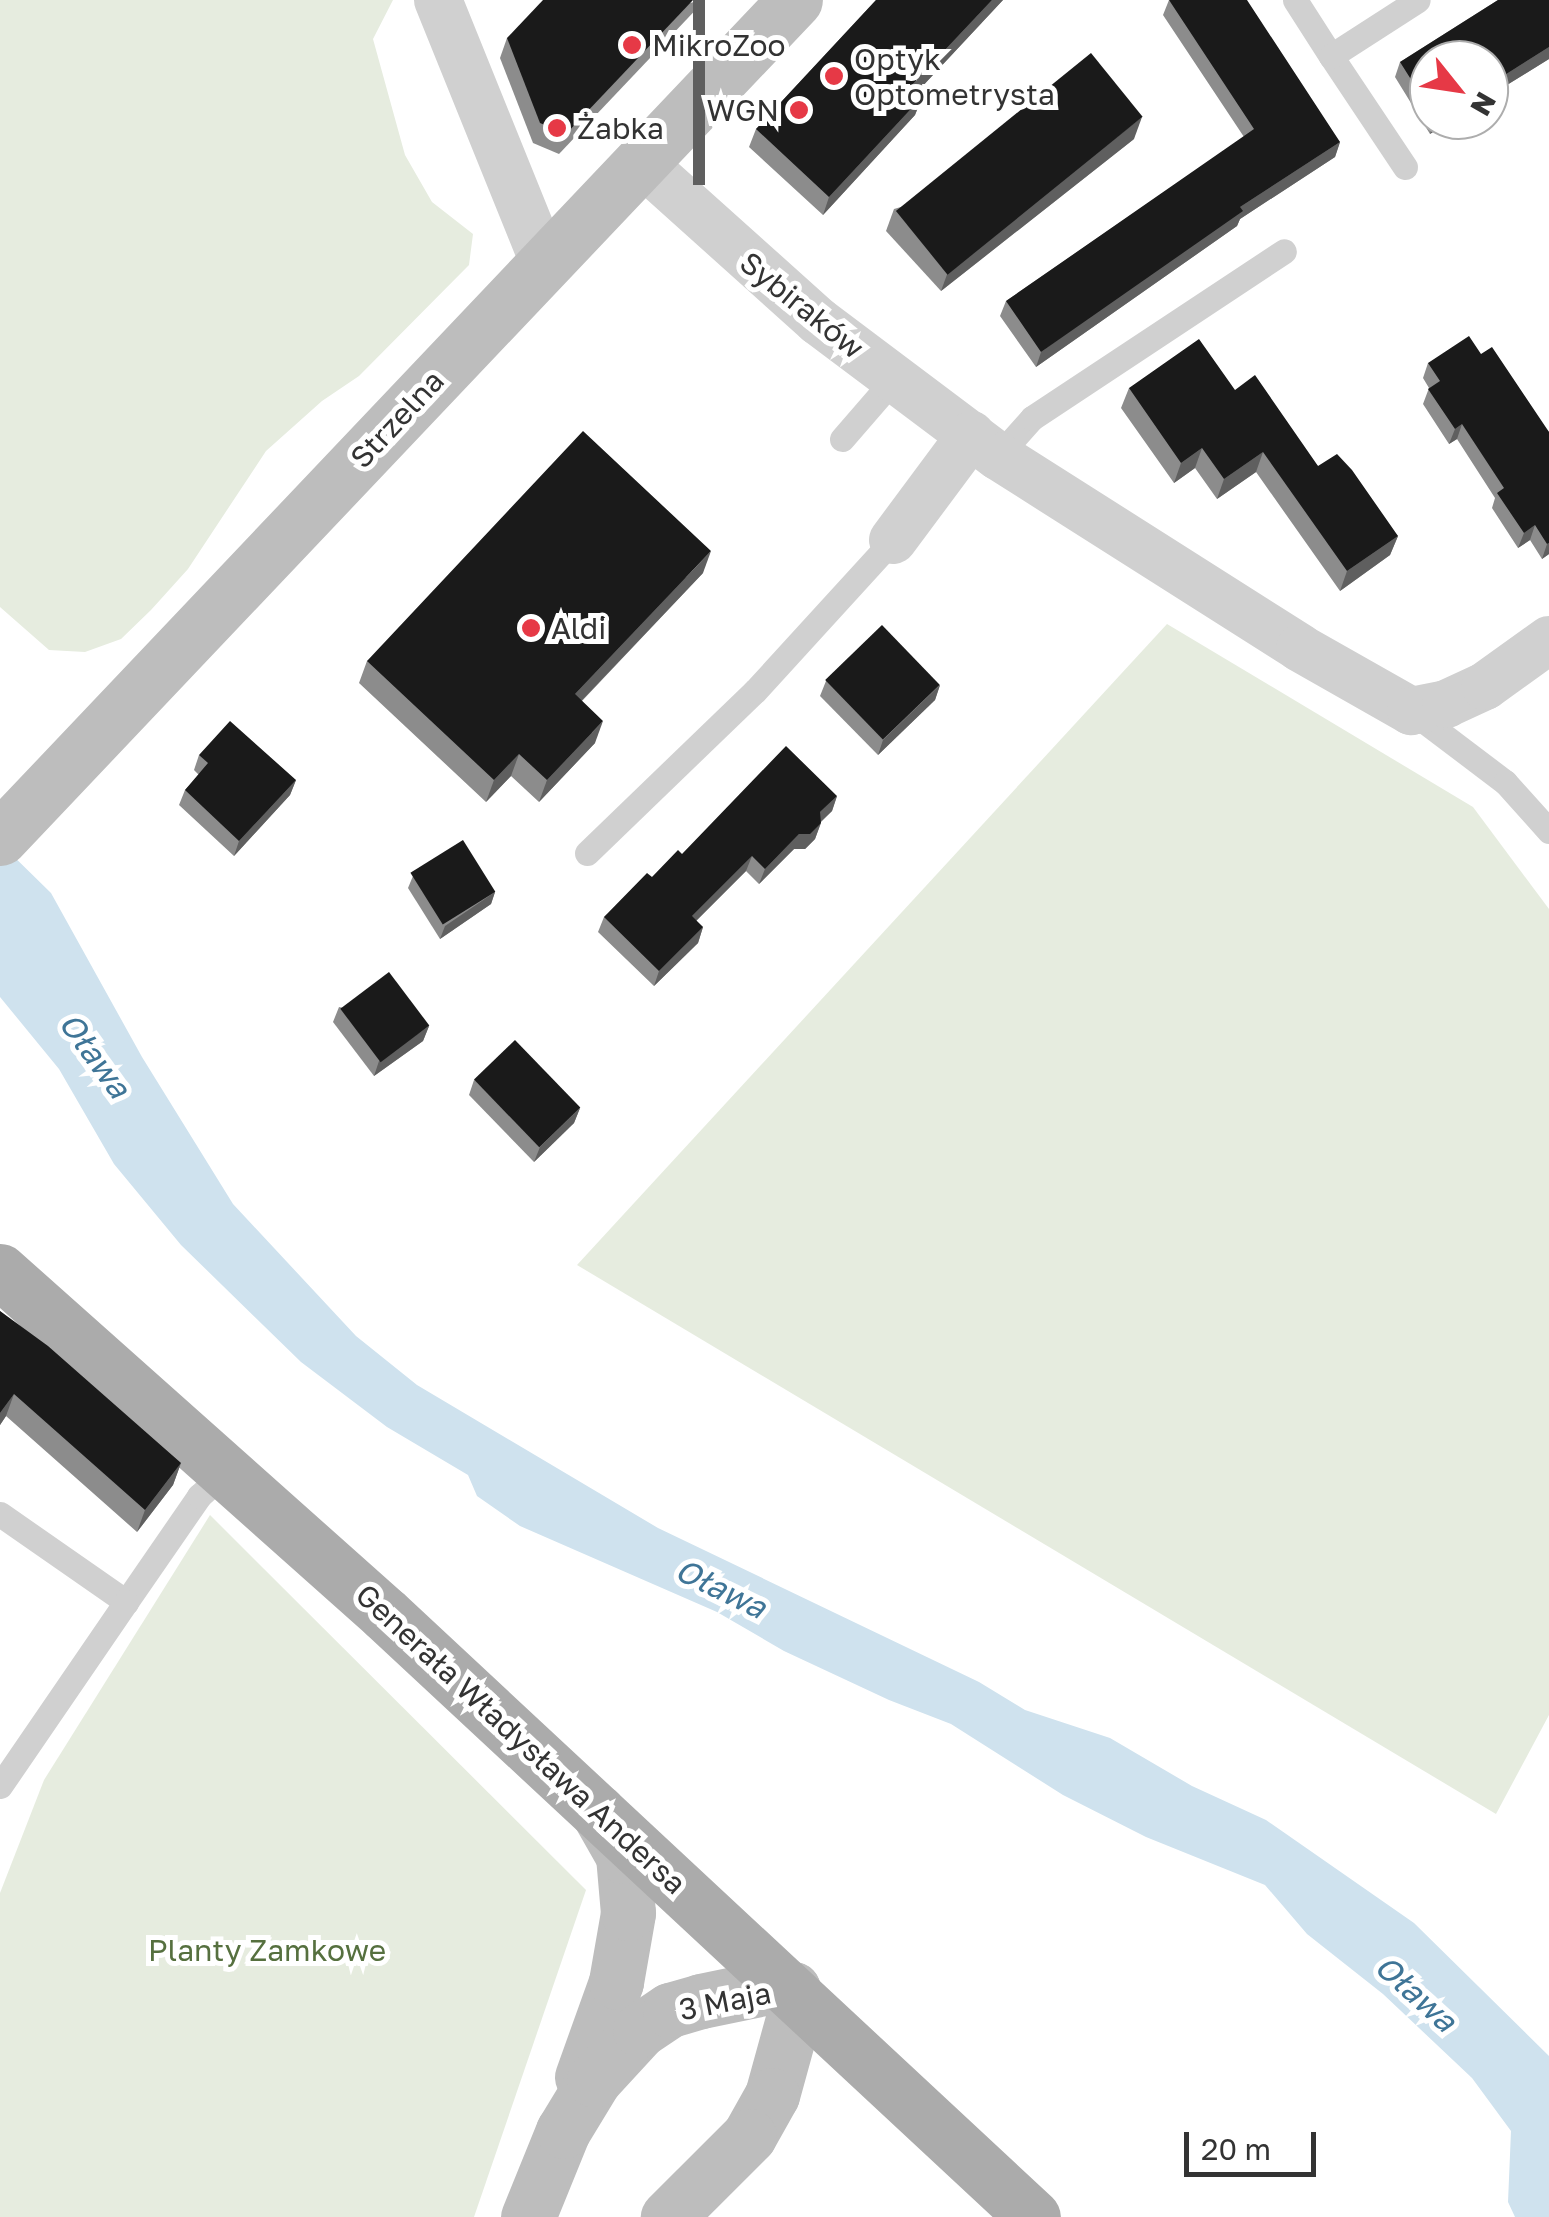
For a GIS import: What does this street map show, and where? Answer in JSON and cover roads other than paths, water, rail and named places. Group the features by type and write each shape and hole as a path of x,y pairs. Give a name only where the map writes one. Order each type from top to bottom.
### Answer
{"main road":[{"name":"Strzelna","path":"0,838 795,0"},
{"name":"Generała Władysława Andersa","path":"0,1272 228,1470 793,1989 1033,2217"},
{"name":"3 Maja","path":"528,2217 616,1982 628,1913 623,1856 594,1806"},
{"name":"3 Maja","path":"563,2131 594,2080 640,2030 670,2010 764,1988 793,1989 793,2019 772,2095 749,2136 668,2217"}],"street":[{"path":"438,0 544,263"},
{"name":"Sybiraków","path":"642,163 756,270 984,445 1300,648 1412,711"},
{"path":"893,540 984,445"},
{"path":"1412,711 1446,704 1485,686 1549,640"}],"lane":[{"path":"1295,0 1406,167"},
{"path":"1330,56 1418,0"},
{"path":"984,445 1032,418 1284,251"},
{"path":"842,440 894,378"},
{"path":"587,853 754,691 893,540"},
{"path":"1412,711 1505,782 1549,831"},
{"path":"0,1786 198,1496 228,1470"},
{"path":"0,1514 126,1602"}],"water":[{"name":"Oława","path":"0,843 51,893 142,1057 233,1204 356,1336 417,1385 658,1528 979,1682 1025,1710 1110,1738 1192,1786 1266,1820 1414,1923 1549,2056 1549,2217 1515,2217 1508,2202 1511,2131 1472,2078 1383,1994 1307,1934 1265,1885 1146,1837 1063,1795 951,1724 784,1651 717,1612 520,1526 477,1496 468,1475 387,1427 301,1362 181,1245 114,1164 59,1069 0,997"}],"place":[{"name":"MikroZoo","path":"632,45"},
{"name":"Optyk Optometrysta","path":"834,76"},
{"name":"WGN","path":"799,110"},
{"name":"Żabka","path":"557,128"},
{"name":"Aldi","path":"531,628"}],"park label":[{"name":"Planty Zamkowe","path":"267,1950"}]}
